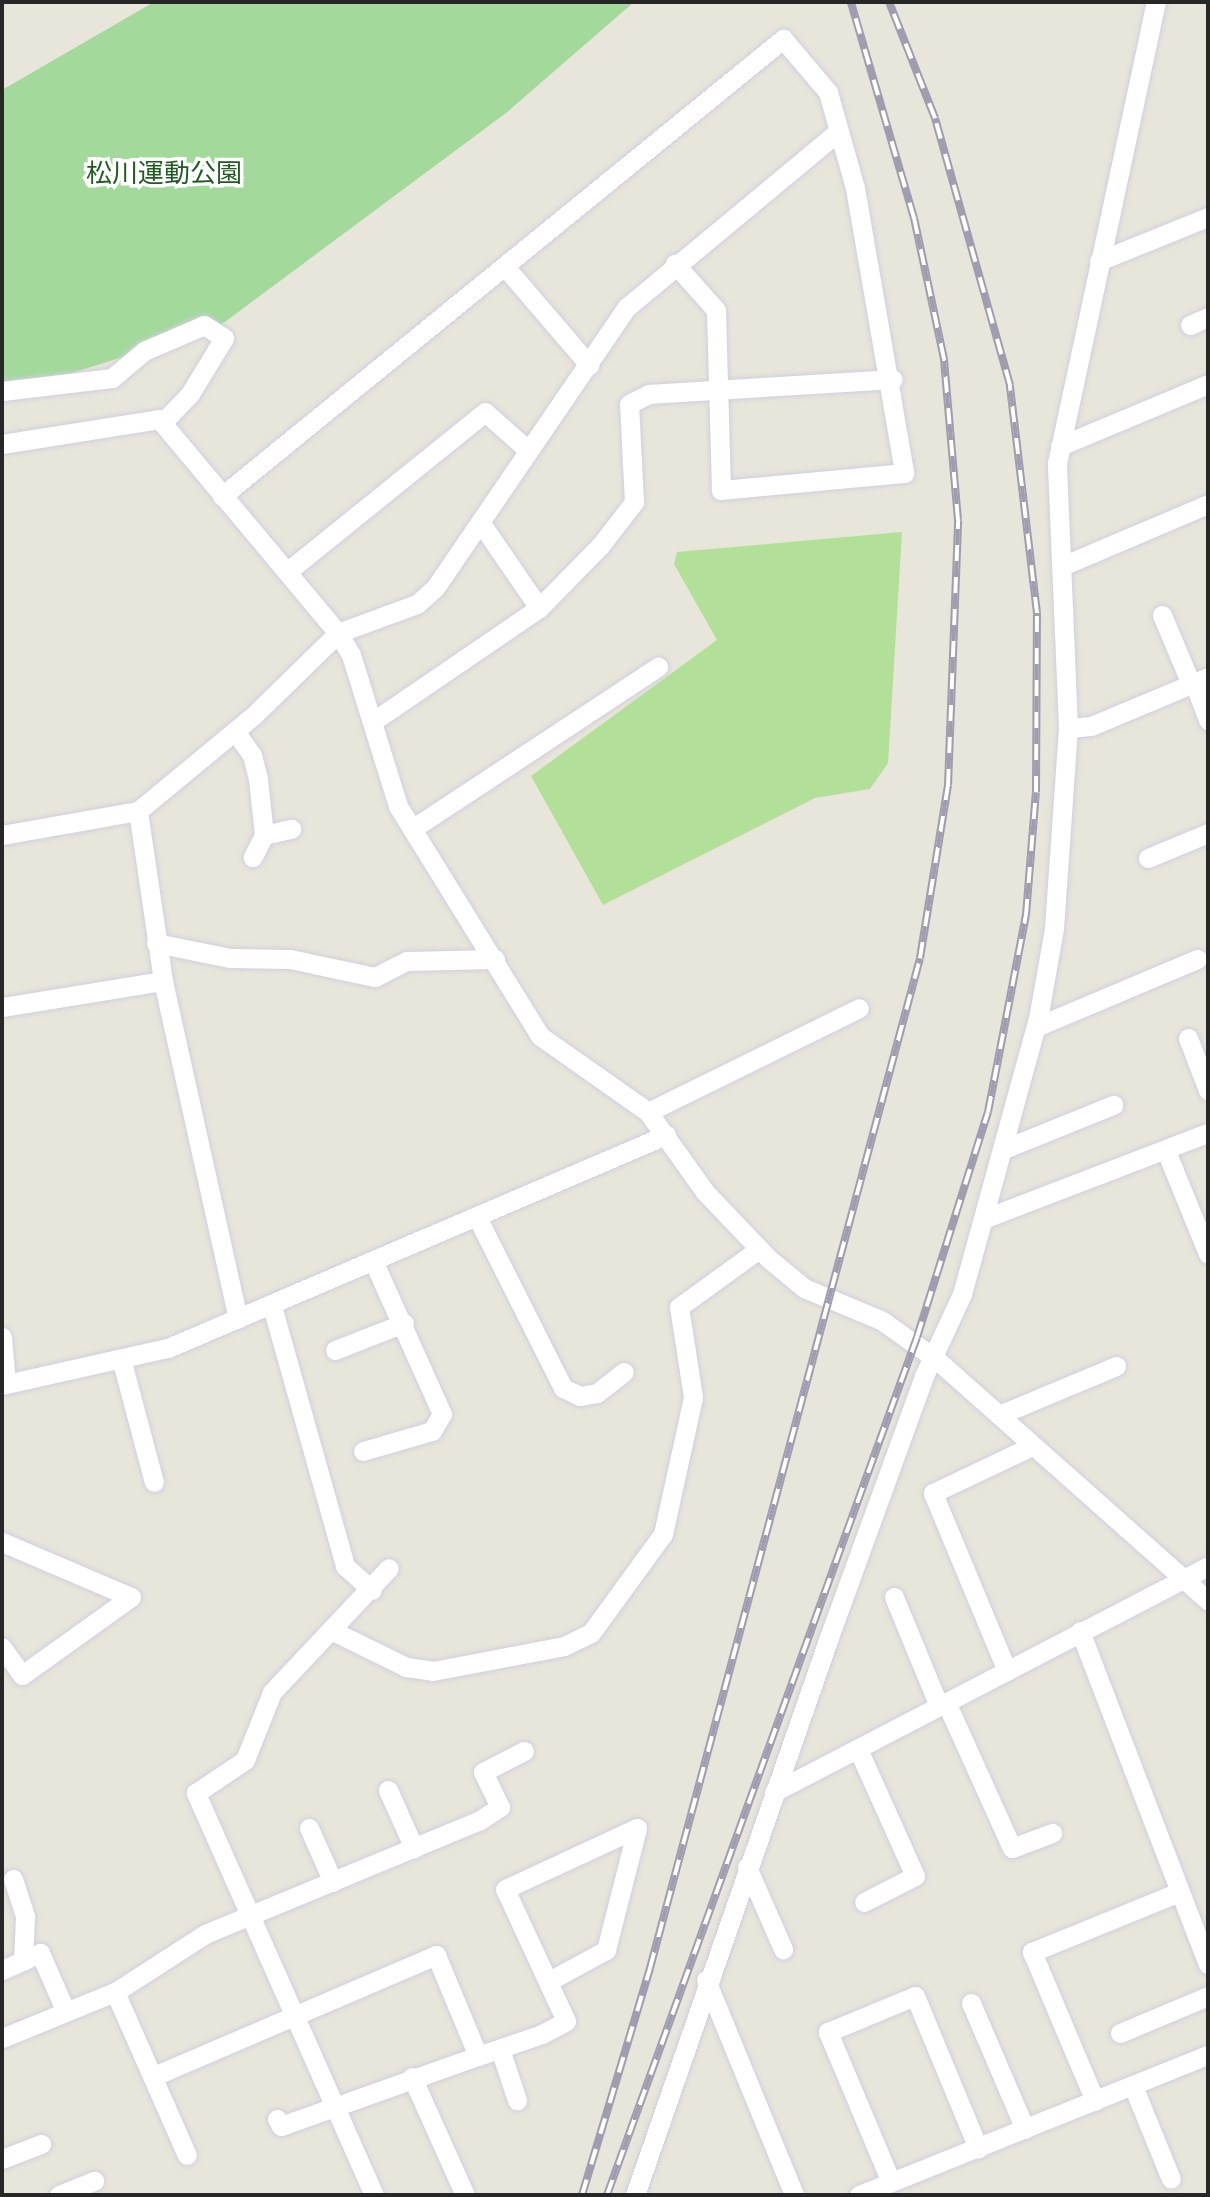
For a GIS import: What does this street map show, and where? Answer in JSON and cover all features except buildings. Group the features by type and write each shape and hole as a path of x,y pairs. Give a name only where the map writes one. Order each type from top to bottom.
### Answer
{"street":[{"path":"635,2195 706,1980 924,1376 937,1360 986,1218 1036,1027 1054,929 1068,728 1062,566 1055,487 1060,446 1156,2"},
{"path":"222,496 506,268 783,39 828,92 893,379 904,473 721,490 716,310 675,264"},
{"path":"2,835 138,811 235,731 338,633 417,604 480,522 627,307 675,264 838,132"},
{"path":"1099,261 1208,217"},
{"path":"506,268 589,365"},
{"path":"2,391 112,378 144,351 204,325 224,338 190,394 162,423"},
{"path":"372,722 539,608 634,502 629,404 649,394 720,392 893,379"},
{"path":"1060,446 1208,384"},
{"path":"288,571 485,412 528,450"},
{"path":"2,444 91,434 148,416 162,423 338,633 372,722 388,782 412,830 495,959 540,1036 648,1112 705,1192 759,1249 804,1289 881,1320 937,1360 999,1415 1030,1447 1208,1601"},
{"path":"1062,566 1208,504"},
{"path":"480,522 539,608"},
{"path":"1162,615 1198,681 1208,720"},
{"path":"412,830 658,667"},
{"path":"1068,728 1091,726 1198,681"},
{"path":"235,731 252,755 264,835 253,857"},
{"path":"138,811 163,981 238,1319"},
{"path":"264,835 291,829"},
{"path":"1148,858 1208,833"},
{"path":"156,943 230,958 290,959 375,977 407,961 495,959"},
{"path":"1036,1027 1197,960"},
{"path":"2,1007 163,981"},
{"path":"648,1112 859,1008"},
{"path":"1188,1038 1208,1090"},
{"path":"1004,1149 1113,1105"},
{"path":"986,1218 1208,1133"},
{"path":"2,1337 4,1384 122,1362 272,1306 478,1219 666,1135"},
{"path":"1166,1151 1208,1254"},
{"path":"478,1219 564,1388 580,1396 597,1393 624,1372"},
{"path":"335,1632 406,1667 433,1671 564,1646 591,1633 663,1534 693,1397 679,1307 759,1249"},
{"path":"363,1451 432,1432 442,1414 404,1323 374,1263"},
{"path":"272,1306 345,1566 372,1590"},
{"path":"335,1350 404,1323"},
{"path":"122,1362 154,1482"},
{"path":"999,1415 1116,1366"},
{"path":"1007,1671 933,1493 1030,1447"},
{"path":"2,1542 131,1597 22,1675 2,1647"},
{"path":"774,1792 1208,1566"},
{"path":"374,2195 297,2015 251,1917 198,1787 244,1760 272,1692 335,1632 389,1567"},
{"path":"894,1597 1012,1848 1052,1833"},
{"path":"1080,1631 1208,1964"},
{"path":"858,1749 915,1876 864,1902"},
{"path":"2,2038 115,1992 187,1943 414,1848 500,1807 483,1772 524,1751"},
{"path":"388,1790 414,1848"},
{"path":"309,1828 333,1882"},
{"path":"277,2119 281,2126 333,2104 412,2077 478,2056 501,2052 566,2021 505,1889 637,1828 606,1950 549,1981"},
{"path":"747,1867 783,1949"},
{"path":"13,1879 25,1917 23,1961"},
{"path":"1095,2101 1032,1952 1180,1892"},
{"path":"2,1970 40,1953 66,2012"},
{"path":"154,2076 436,1955 478,2056"},
{"path":"706,1980 794,2195"},
{"path":"115,1992 187,2154"},
{"path":"891,2182 828,2032 915,1996 978,2148"},
{"path":"1120,2033 1208,1996"},
{"path":"971,2003 1025,2129"},
{"path":"501,2052 517,2100"},
{"path":"859,2195 1208,2055"},
{"path":"412,2077 465,2195"},
{"path":"1133,2085 1171,2179"},
{"path":"2,2159 41,2144"},
{"path":"59,2195 94,2181"}],"green space":[{"name":"松川運動公園","path":"154,2 634,2 506,113 218,327 2,395 2,90"},
{"path":"902,532 888,763 870,789 815,798 603,905 531,776 717,640 674,564 677,552"}],"railway":[{"path":"582,2195 650,1968 920,958 948,785 958,520 944,359 914,218 851,2"},
{"path":"607,2195 917,1337 988,1112 1026,915 1036,792 1037,613 1010,385 935,118 889,2"}]}
